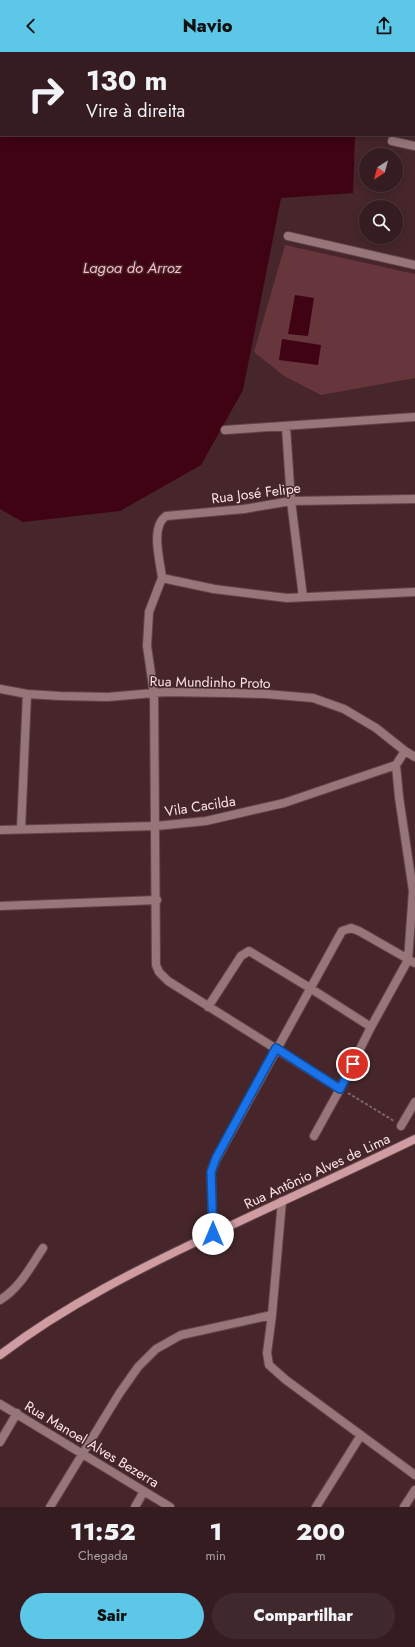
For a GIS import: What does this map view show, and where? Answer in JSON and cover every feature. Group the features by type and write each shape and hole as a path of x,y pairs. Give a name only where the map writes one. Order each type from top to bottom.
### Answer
{"main road":[{"name":"Rua Antônio Alves de Lima","path":"0,1355 21,1339 71,1306 151,1263 415,1139"}],"street":[{"path":"392,141 415,146"},
{"path":"288,236 415,264"},
{"path":"225,430 415,417"},
{"path":"286,427 291,501 303,597"},
{"name":"Rua José Felipe","path":"162,578 157,528 162,519 166,516 244,509 291,501 415,499"},
{"path":"340,1089 168,981 159,972 156,965 157,900 154,691 147,646 150,612 162,578 214,589 287,598 415,592"},
{"name":"Rua Mundinho Proto","path":"0,689 27,694 108,696 154,691 249,693 313,698 344,709 376,728 415,757"},
{"path":"22,829 27,694"},
{"path":"314,1136 372,1027 412,961 414,891 399,797 396,765 405,751"},
{"name":"Vila Cacilda","path":"0,830 156,826 206,821 284,803 396,765"},
{"path":"0,906 157,900"},
{"path":"213,1234 211,1172 216,1158 342,932 351,928 359,931 412,961"},
{"path":"208,1007 241,956 247,952 257,955 372,1027"},
{"path":"401,1126 415,1102"},
{"path":"282,1201 272,1315 267,1353 269,1364 286,1380 415,1475"},
{"path":"0,1300 6,1296 23,1278 43,1248"},
{"path":"50,1507 138,1367 156,1349 182,1336 272,1315"},
{"name":"Rua Manoel Alves Bezerra","path":"0,1404 170,1507"},
{"path":"0,1442 17,1413"},
{"path":"316,1507 361,1435"},
{"path":"404,1507 415,1490"},
{"path":"135,1507 144,1491"}],"path":[{"path":"340,1089 401,1126"}],"shaded area":[{"path":"285,245 415,274 415,378 321,395 284,376 254,352"}],"water":[{"name":"Lagoa do Arroz","path":"0,136 355,136 353,193 281,198 243,390 201,465 120,511 23,522 0,509"},
{"path":"295,295 314,298 308,336 288,334"},
{"path":"282,339 321,345 318,365 279,360"}],"route":[{"path":"213,1234 213,1189 211,1172 216,1158 276,1048 340,1089 353,1064"}]}
